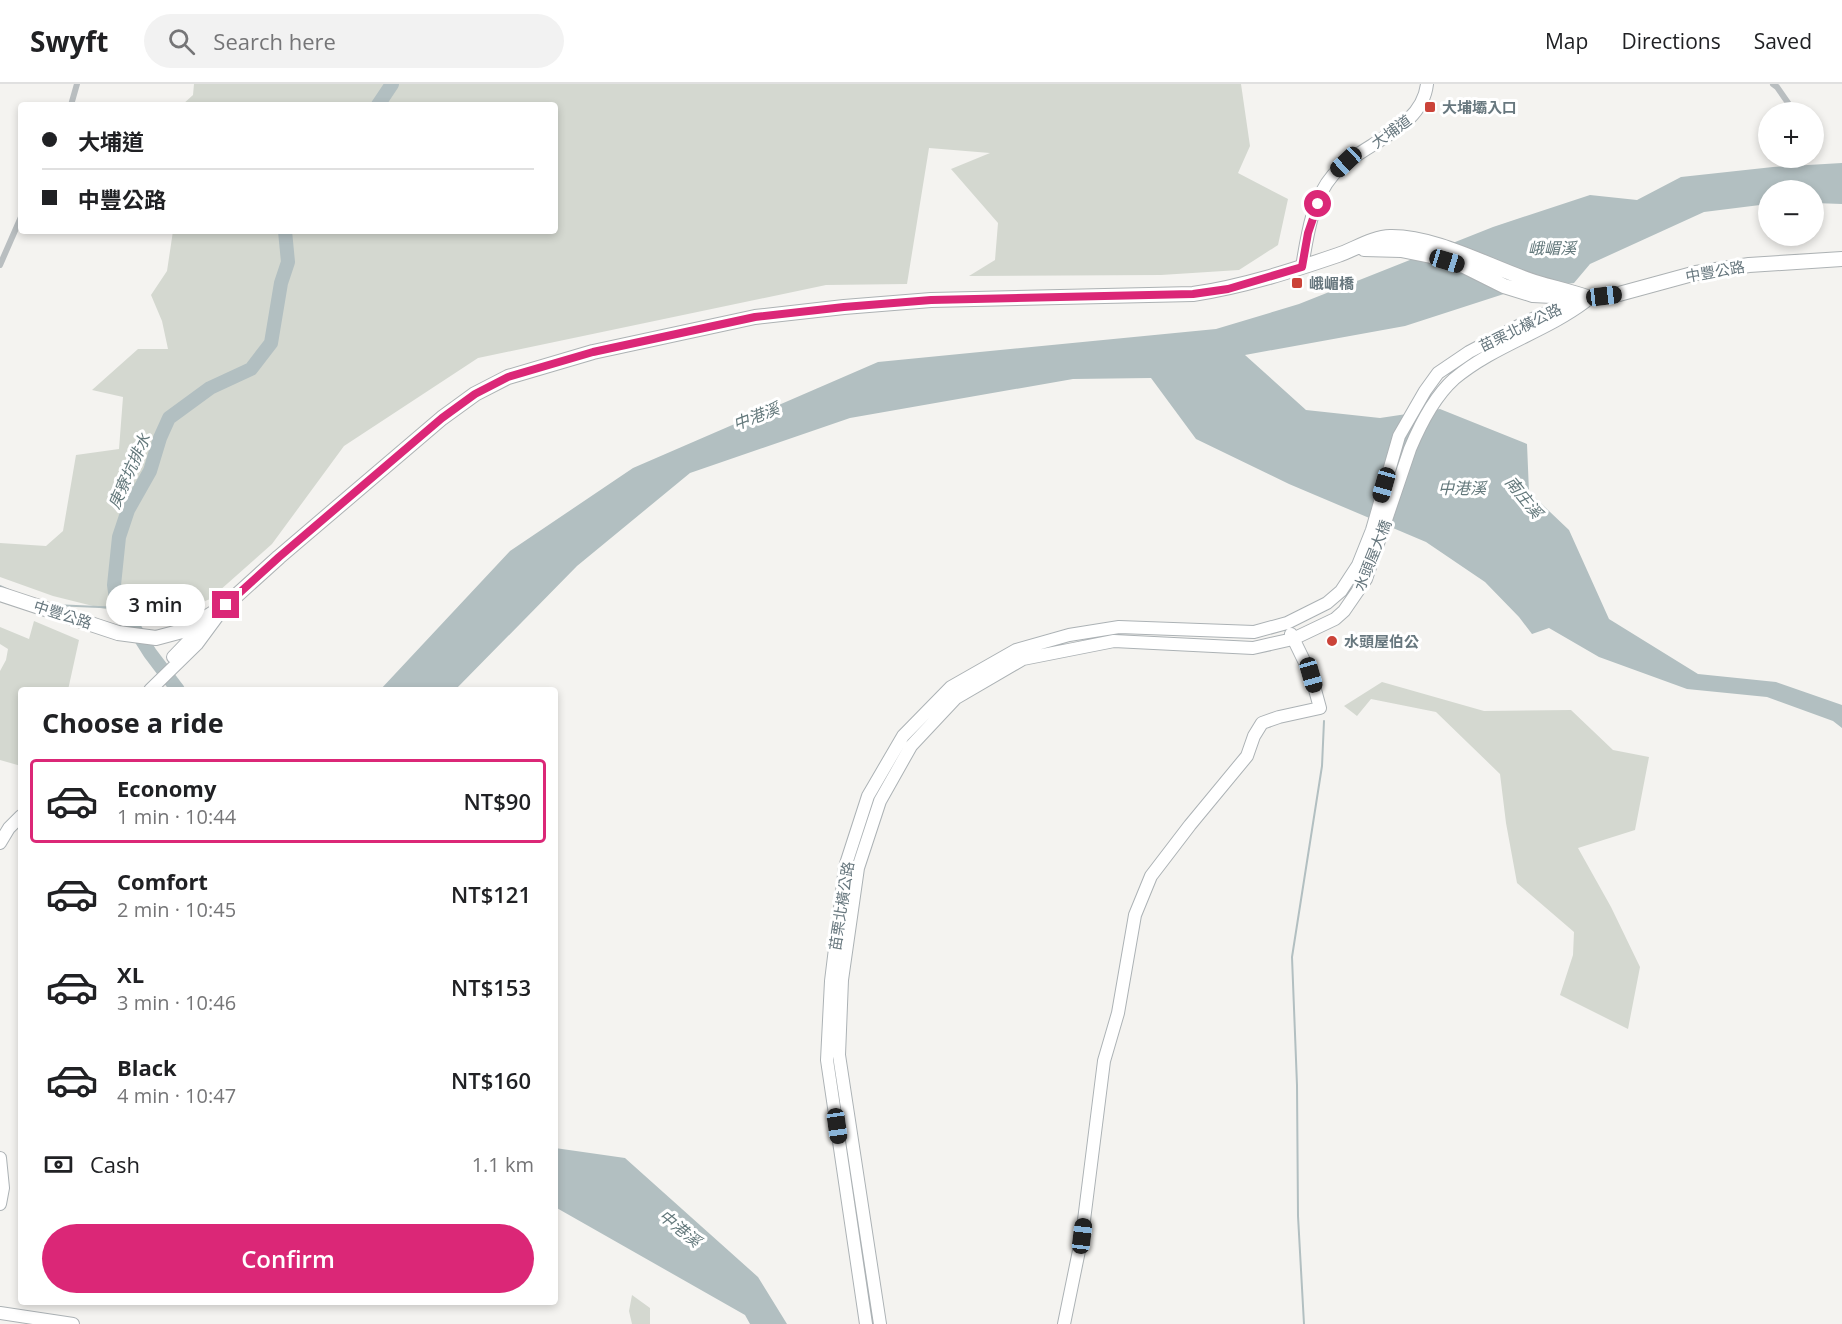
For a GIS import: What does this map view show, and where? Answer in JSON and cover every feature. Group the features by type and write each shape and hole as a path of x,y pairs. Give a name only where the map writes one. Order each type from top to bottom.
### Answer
{"main road":[{"name":"大埔道","path":"1302,267 1308,233 1325,186 1346,162 1413,116 1426,95 1427,84"},
{"name":"中豐公路","path":"0,594 118,633 153,637 186,630 221,609 442,418 475,394 519,374 593,352 755,317 931,300 1193,294 1228,289 1353,249 1387,243 1422,242 1474,258 1538,283 1590,297"},
{"path":"1387,243 1453,263 1504,286 1533,295 1533,312 1524,323"},
{"name":"中豐公路","path":"1533,295 1590,297 1618,294 1696,273 1749,265 1842,259"},
{"name":"苗栗北橫公路","path":"1438,373 1469,352 1524,323 1561,306 1590,297"},
{"name":"苗栗北橫公路","path":"1452,381 1487,357 1568,315 1590,297"},
{"name":"水頭屋大橋","path":"1287,623 1327,603 1349,582 1372,530 1399,436 1438,373"},
{"name":"水頭屋大橋","path":"1293,639 1335,619 1344,611 1359,590 1375,554 1410,449 1433,405 1452,381"},
{"path":"152,687 170,663 221,609"},
{"path":"1064,1324 1082,1236 1104,1061 1118,1013 1135,915 1150,876 1247,756 1254,736 1262,723 1320,708 1311,675 1287,623"},
{"name":"苗栗北橫公路","path":"866,1324 827,1060 831,981 845,867 868,796 903,736 951,687 1016,650 1069,635 1119,627 1254,632 1287,623"},
{"path":"153,637 167,645 170,663"},
{"name":"苗栗北橫公路","path":"880,1324 839,1055 842,980 858,868 880,801 911,746 956,698 1023,659 1114,641 1253,648 1293,639"},
{"path":"146,687 157,679"},
{"path":"0,843 18,819"},
{"path":"0,1158 3,1188 0,1204"},
{"path":"0,1313 13,1320 73,1324"}],"street":[{"path":"1773,84 1787,102"},
{"path":"74,102 76,87"},
{"path":"0,264 18,224"}],"shaded area":[{"path":"194,84 1241,84 1250,146 1238,173 1288,199 1278,245 1239,270 1161,275 969,276 995,260 998,223 951,169 990,153 929,148 907,284 826,285 478,358 344,446 272,544 210,599 157,622 53,596 0,577 0,543 46,546 63,531 76,455 119,449 123,397 92,390 138,349 168,349 162,321 151,295 167,271 173,234 558,234 558,102 185,102 193,95"},
{"path":"34,621 79,640 69,687 18,687 18,765 0,760 0,671 6,660 8,649 0,644 0,627 29,639"},
{"path":"1382,682 1484,711 1571,710 1613,750 1649,757 1635,830 1578,848 1611,907 1640,967 1628,1029 1560,995 1573,955 1574,932 1517,883 1500,774 1436,712 1371,699 1357,716 1344,706"},
{"path":"632,1295 650,1308 650,1324 632,1324 629,1311"}],"water":[{"name":"中港溪","path":"1842,163 1842,204 1824,203 1824,180 1758,180 1758,205 1704,212 1590,264 1574,283 1510,292 1405,326 1245,355 1306,410 1380,418 1440,409 1527,444 1529,492 1569,530 1609,619 1698,674 1776,682 1842,705 1842,728 1833,721 1767,697 1687,689 1599,657 1549,628 1532,634 1485,582 1426,542 1289,484 1196,439 1151,378 1073,379 850,418 690,473 577,566 458,687 383,687 510,551 633,468 878,362 1216,329 1299,304 1493,227 1590,195 1637,200 1681,177 1764,168 1824,168 1824,164"},
{"name":"中港溪","path":"558,1148 625,1158 758,1277 787,1324 750,1324 745,1315 558,1209"}],"waterway":[{"name":"庚寮坑排水","path":"380,102 392,84"},
{"name":"庚寮坑排水","path":"176,687 150,653 116,599 114,585 119,537 128,510 150,471 169,418 210,388 251,369 271,343 281,283 288,262 285,234"},
{"path":"0,586 11,591"},
{"path":"53,605 122,608"},
{"path":"1304,1324 1298,1216 1297,1085 1292,957 1322,766 1324,721"}],"place":[{"name":"大埔壩入口","path":"1430,107"},
{"name":"峨嵋橋","path":"1297,283"},
{"name":"水頭屋伯公","path":"1332,641"}],"route":[{"path":"226,605 442,418 475,394 508,377 593,352 755,317 931,300 1193,294 1228,289 1302,267 1308,233 1318,204"}],"water label":[{"name":"峨嵋溪","path":"1552,248"},
{"name":"南庄溪","path":"1524,497"}]}
